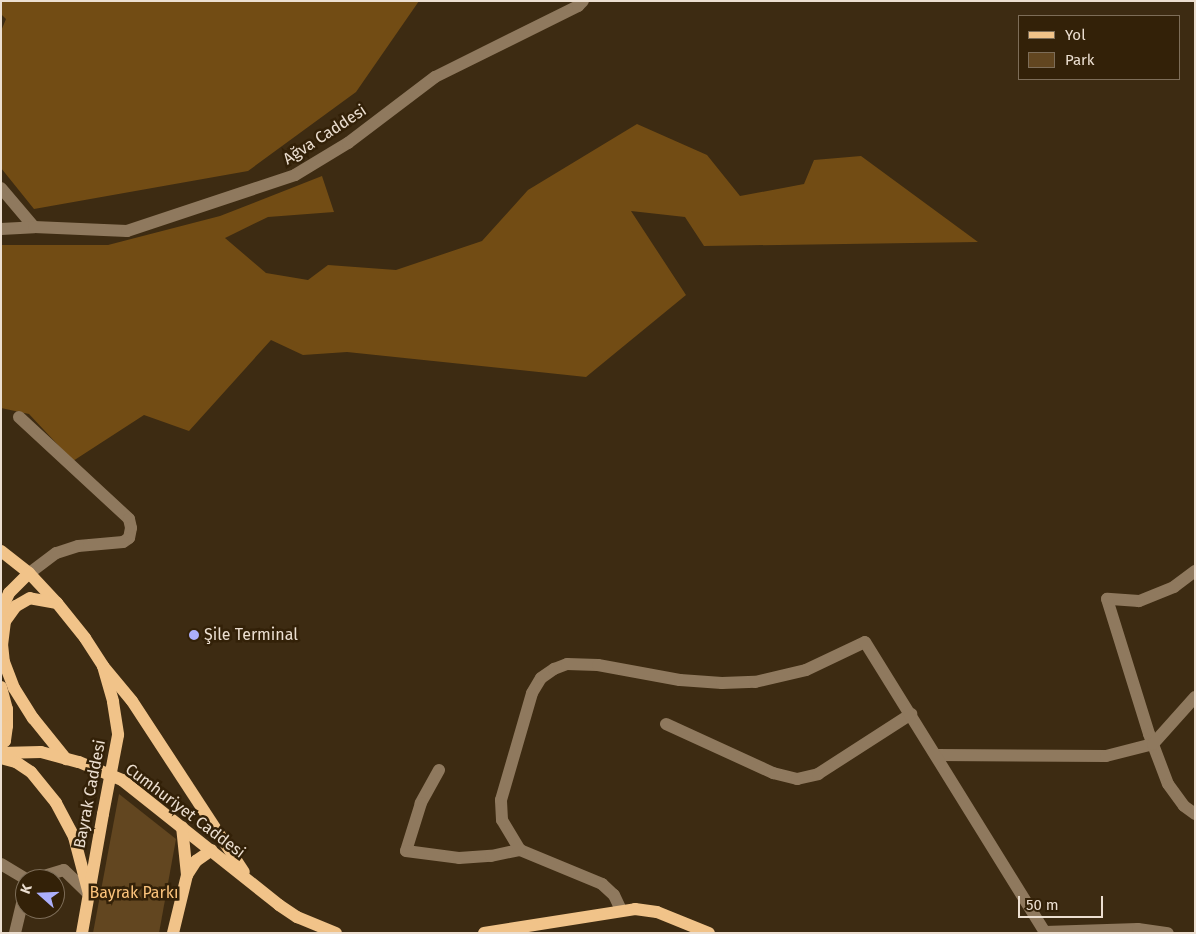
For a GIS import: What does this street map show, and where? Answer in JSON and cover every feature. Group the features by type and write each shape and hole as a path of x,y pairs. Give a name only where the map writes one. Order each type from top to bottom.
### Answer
{"main road":[{"name":"Bayrak Caddesi","path":"1,551 28,573 57,603 85,638 103,666 113,702 118,735 82,933"},
{"path":"1,611 9,593 28,573"},
{"path":"57,603 30,598 16,606 5,621 2,644 4,662 14,688 32,718 66,759"},
{"path":"103,666 132,701 250,883"},
{"path":"1,687 7,709 5,742 1,744"},
{"name":"Cumhuriyet Caddesi","path":"1,753 40,752 66,759 122,780 212,850 250,883 297,917 336,933"},
{"path":"1,758 16,762 31,772 56,803 74,837 88,894"},
{"path":"182,827 187,876"},
{"path":"173,933 187,876 196,861 212,850"},
{"path":"484,933 621,910 657,912 709,933"}],"street":[{"name":"Ağva Caddesi","path":"1,228 34,227 127,231 295,175 348,143 435,77 578,6 582,1"},
{"path":"1,188 34,227"},
{"path":"19,417 129,519 132,528 130,538 123,542 78,546 56,553 28,573"},
{"path":"1195,571 1174,587 1140,601 1107,599 1153,744 1168,784 1184,806 1195,814"},
{"path":"520,850 502,820 501,800 532,694 541,678 560,666 598,665 701,682 756,682 806,670 865,642 937,755 1045,932 1138,929 1168,933"},
{"path":"937,755 1106,756 1153,744 1195,697"},
{"path":"666,724 773,773 797,778 818,774 911,714"},
{"path":"439,770 421,803 406,851 459,858 491,856 520,850 602,884 614,895 621,910"},
{"path":"1,864 15,872"},
{"path":"65,871 88,894"},
{"path":"15,933 18,919"}],"green space":[{"name":"Bayrak Parkı","path":"119,794 176,839 159,933 93,933"}],"shaded area":[{"path":"1,1 419,1 356,92 248,171 34,209 1,168 1,31 6,19 1,14"},
{"path":"637,124 707,155 740,196 804,184 814,160 861,156 978,242 704,246 685,217 631,211 686,295 586,377 347,352 303,355 271,340 189,431 144,415 73,461 29,414 1,408 1,245 108,245 220,216 322,176 334,212 268,217 225,238 266,273 308,280 328,265 396,270 482,241 528,190"}],"place":[{"name":"Şile Terminal","path":"194,635"}]}
